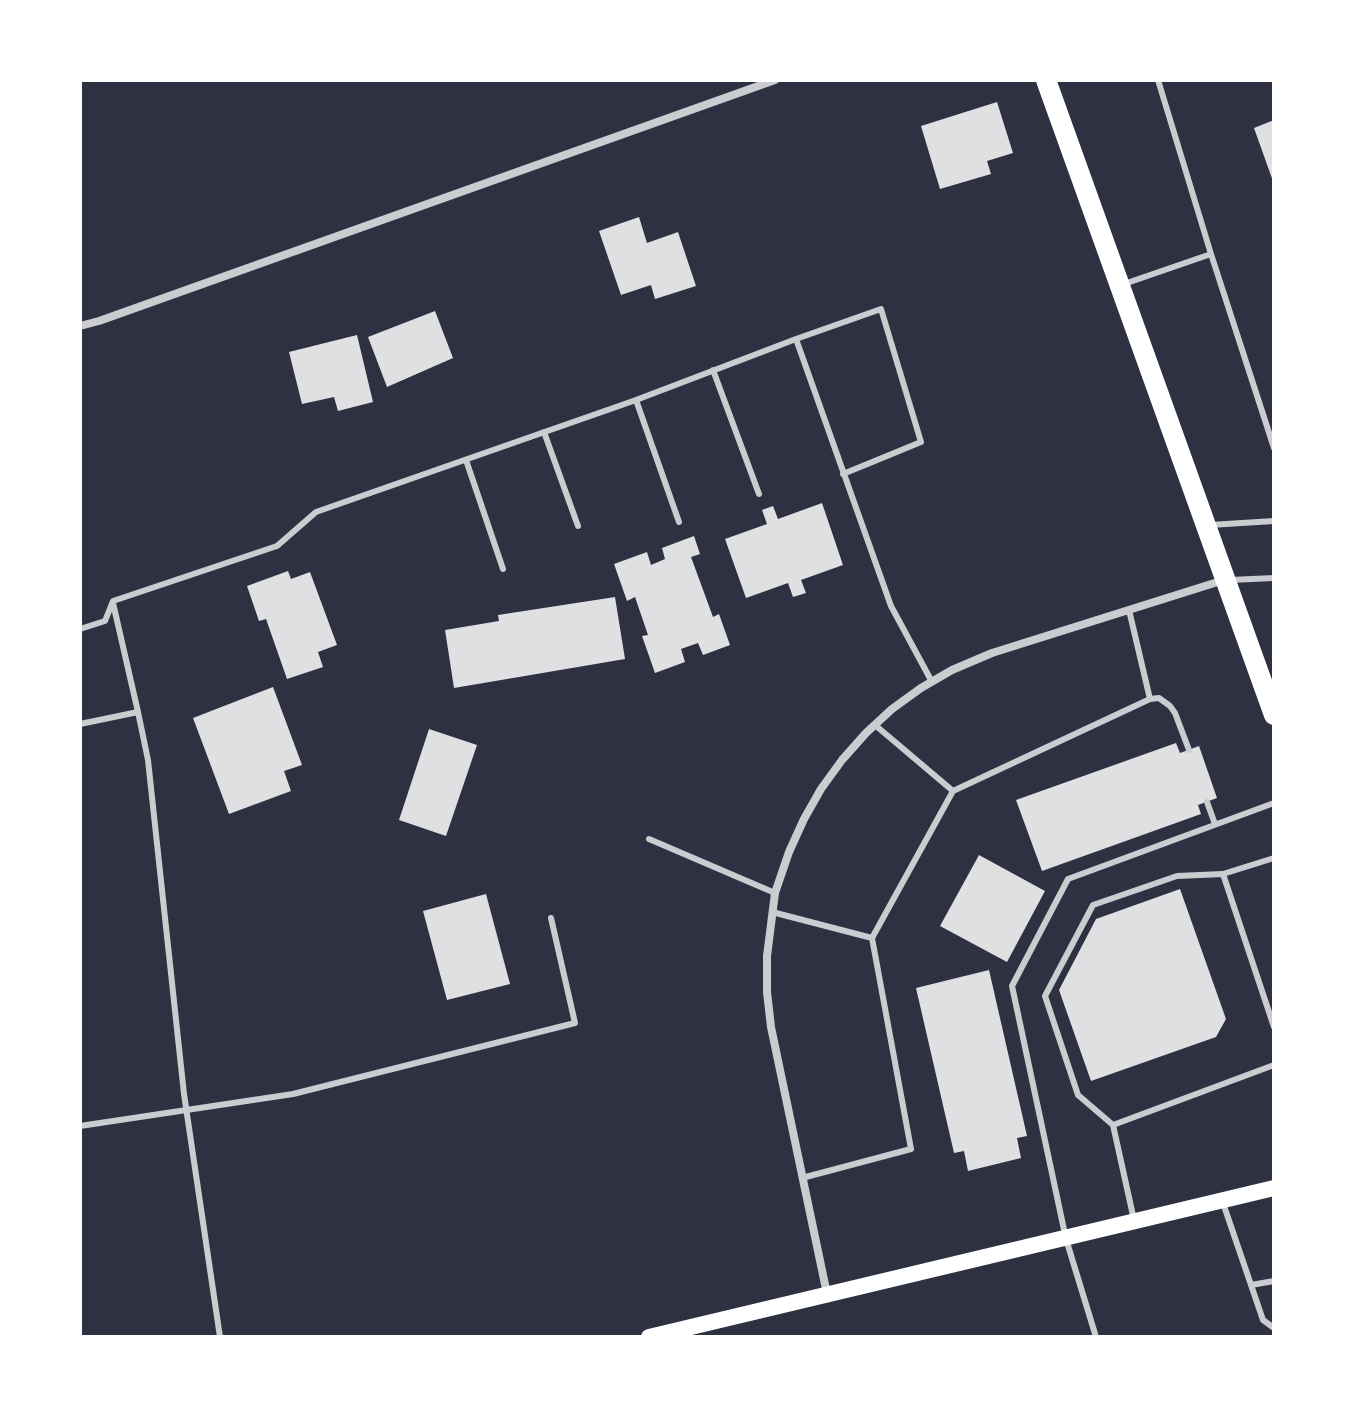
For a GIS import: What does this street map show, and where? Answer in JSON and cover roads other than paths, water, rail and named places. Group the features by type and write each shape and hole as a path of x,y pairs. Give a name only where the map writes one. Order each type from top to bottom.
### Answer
{"main road":[{"path":"1046,80 1272,705"},
{"path":"649,1337 1274,1188"}],"street":[{"path":"80,326 758,83 775,80"},
{"path":"827,1294 770,1016 767,956 775,893 804,819 842,760 875,725 892,709 952,670 992,653 1226,580"}],"lane":[{"path":"1158,80 1274,448"},
{"path":"1120,285 1211,254"},
{"path":"80,629 105,621 113,601 277,546 316,512 636,400 881,309 921,442 843,474"},
{"path":"796,339 891,606 932,682"},
{"path":"713,370 759,494"},
{"path":"636,400 679,522"},
{"path":"544,432 578,526"},
{"path":"466,460 503,569"},
{"path":"1206,526 1274,521"},
{"path":"1226,580 1274,578"},
{"path":"113,601 148,760 187,1111 220,1337"},
{"path":"1129,610 1150,699"},
{"path":"802,1178 911,1149 872,938 953,791 1150,699 1159,698 1170,706 1189,750"},
{"path":"80,724 138,712"},
{"path":"875,725 953,791"},
{"path":"1207,802 1215,824"},
{"path":"1096,1337 1066,1239 1012,986 1068,879 1274,803"},
{"path":"649,839 775,893"},
{"path":"1134,1221 1113,1125 1078,1095 1045,996 1093,905 1177,876 1223,874 1274,858"},
{"path":"1223,874 1274,1027"},
{"path":"772,912 872,938"},
{"path":"80,1126 293,1094 575,1023 551,918"},
{"path":"1113,1125 1274,1065"},
{"path":"1222,1200 1263,1320 1274,1328"},
{"path":"1251,1285 1274,1281"}]}
